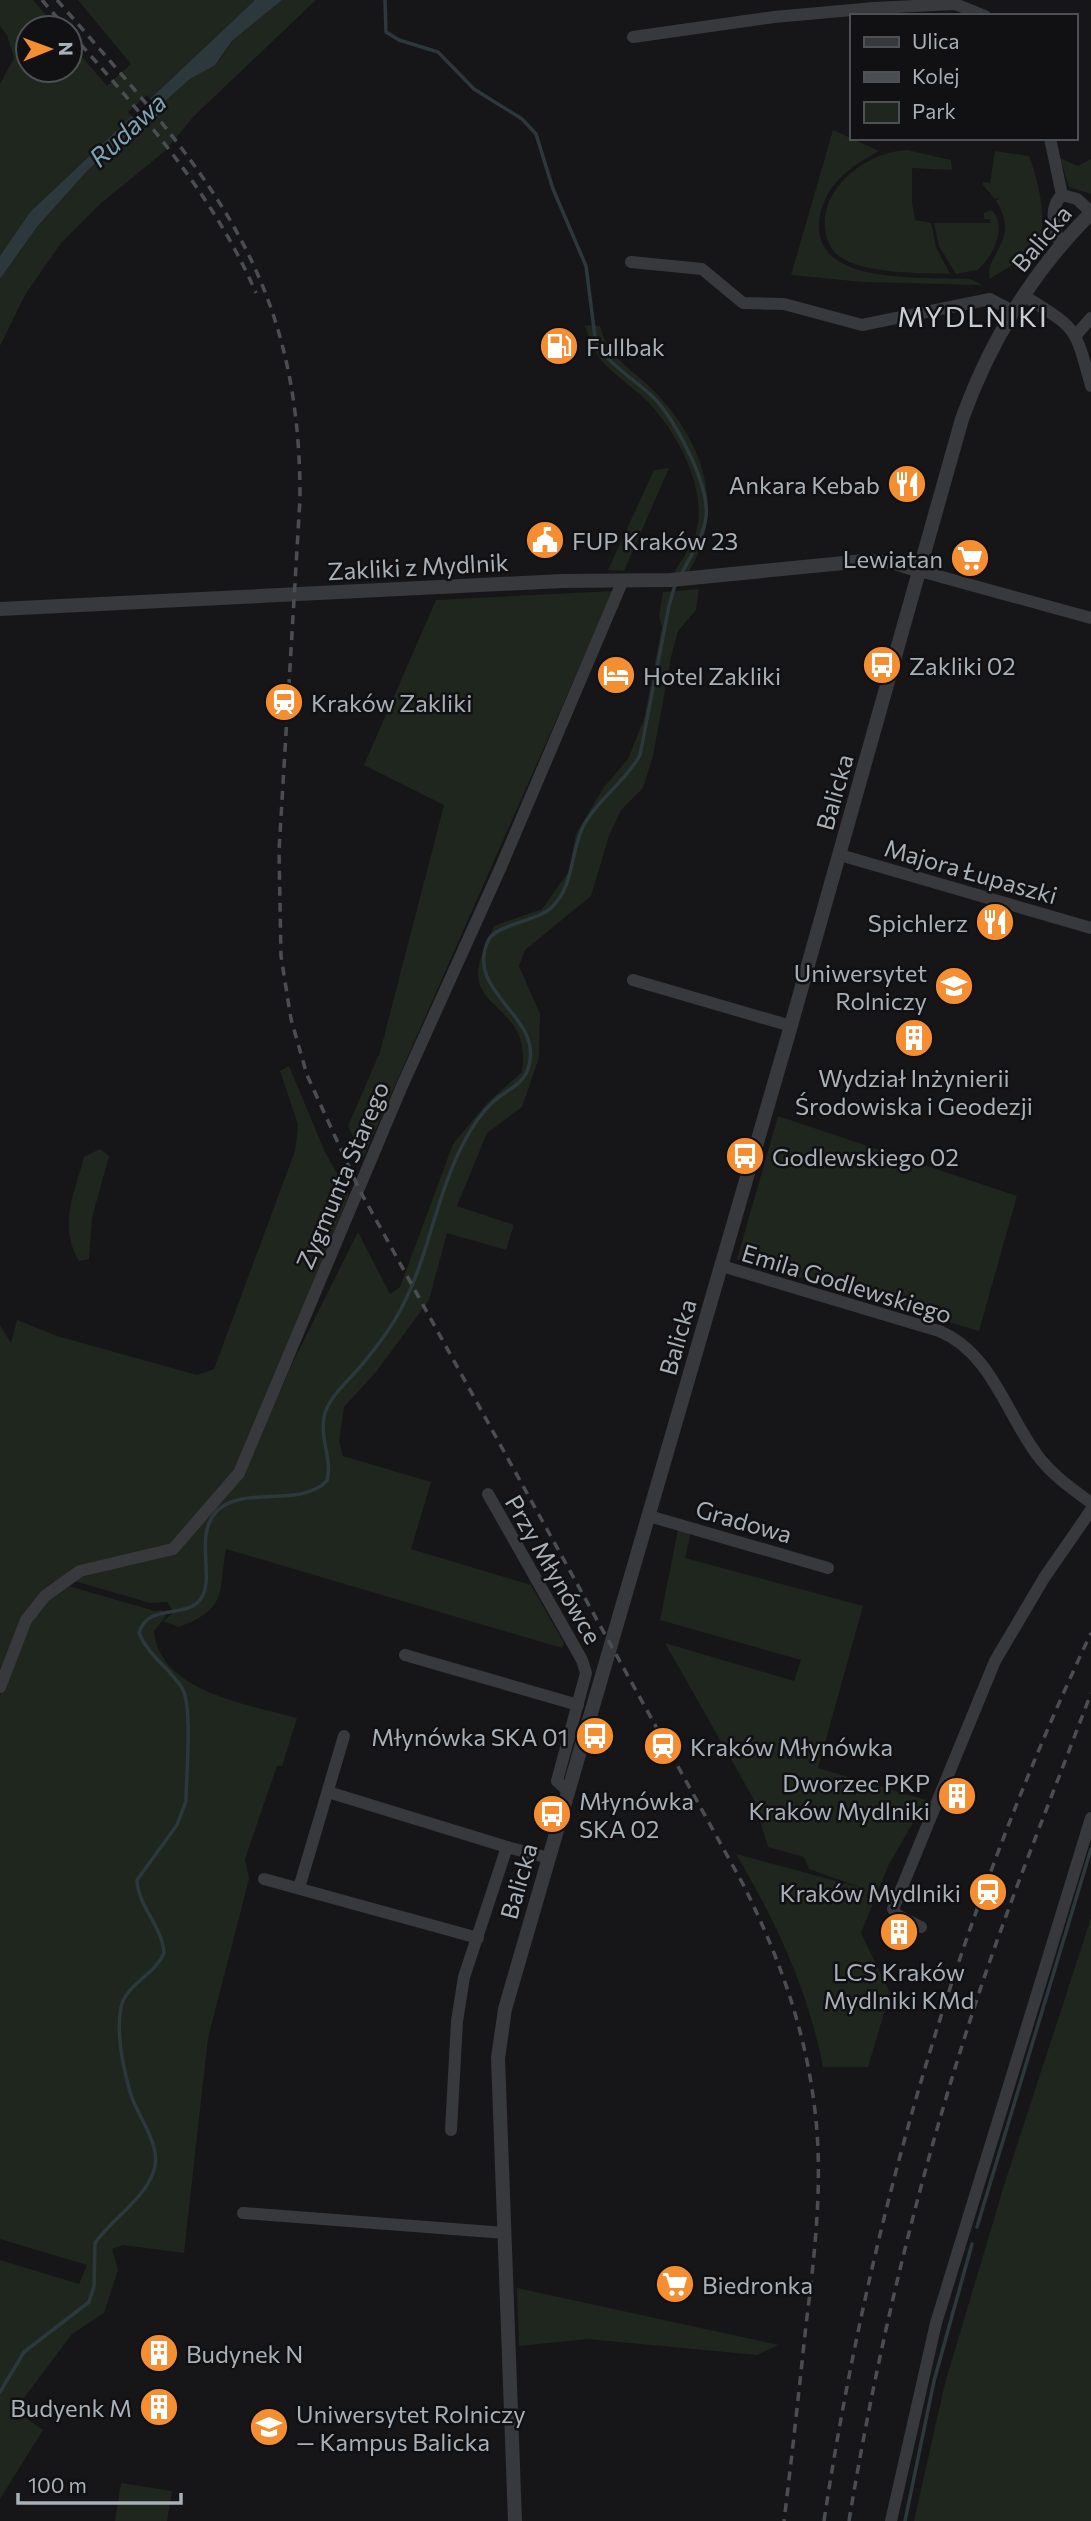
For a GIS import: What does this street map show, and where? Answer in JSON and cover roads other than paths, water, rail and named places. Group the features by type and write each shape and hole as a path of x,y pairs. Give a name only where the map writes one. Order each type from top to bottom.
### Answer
{"street":[{"path":"634,37 872,4 965,3 982,14"},
{"path":"1050,140 1062,195"},
{"path":"1062,195 1077,198 1091,213"},
{"path":"1061,245 1055,233 1053,211 1055,202 1062,195"},
{"name":"Balicka","path":"514,2521 505,2233 499,2133 499,2040 568,1791 840,855 962,419 983,365 1023,295 1061,245 1091,213"},
{"path":"631,262 702,269 743,303 784,304 862,325 990,299 1013,311"},
{"path":"1023,295 1052,312 1077,334 1091,386"},
{"path":"1077,334 1091,318"},
{"name":"Zakliki z Mydlnik","path":"0,609 676,579 864,561 892,562 920,571"},
{"path":"920,571 1091,618"},
{"name":"Zygmunta Starego","path":"0,1687 26,1620 45,1596 80,1571 173,1549 239,1473 402,1086 500,870 623,580"},
{"name":"Majora Łupaszki","path":"840,855 1091,928"},
{"path":"633,980 791,1026"},
{"name":"Emila Godlewskiego","path":"722,1266 939,1331 964,1343 990,1377 1042,1461 1066,1485 1091,1503"},
{"name":"Przy Młynówce","path":"488,1494 582,1660 586,1673 556,1781 568,1791"},
{"path":"922,1927 897,1915 893,1909 906,1874 921,1844 995,1661 1044,1578 1091,1510"},
{"name":"Gradowa","path":"649,1516 828,1567"},
{"path":"405,1655 578,1705"},
{"path":"299,1888 344,1736"},
{"path":"328,1793 549,1858"},
{"path":"891,2521 936,2323 1091,1818"},
{"path":"451,2130 457,2021 464,1977 507,1847"},
{"path":"264,1879 478,1938"},
{"path":"243,2213 505,2233"}],"water":[{"name":"Rudawa","path":"255,0 282,0 232,41 215,65 190,79 88,170 37,227 0,279 0,256 31,211"}],"waterway":[{"path":"385,0 386,32 399,40 438,52 474,89 522,119 536,134 553,189 586,266 595,337 601,351 662,407 697,471 706,504 706,517 699,540 681,575"},
{"path":"0,2392 24,2352 89,2302 94,2286 95,2243 142,2192 153,2173 155,2163 152,2142 133,2102 127,2082 119,2027 124,1999 160,1961 164,1953 159,1934 141,1899 137,1880 177,1825 186,1801 188,1725 182,1688 148,1648 139,1633 149,1618 190,1607 203,1595 206,1584 206,1535 216,1512 241,1499 301,1494 327,1481 328,1464 323,1422 328,1406 377,1345 402,1307 419,1267 446,1184 469,1132 489,1106 518,1084 528,1069 530,1050 526,1034 487,976 484,960 488,941 499,931 552,907 568,880 582,829 640,755 675,585"},
{"path":"977,2227 1091,1849"},
{"path":"905,2521 934,2381 972,2244"}],"railway":[{"path":"42,0 54,14"},
{"path":"57,0 109,59 197,169 232,224 261,283 283,346 296,418 300,499 279,851 281,956 291,1019 307,1075 359,1189 744,1886 768,1938 796,2018 814,2103 818,2186 812,2270 784,2521"},
{"path":"84,48 174,155 219,221 256,293"},
{"path":"824,2521 843,2406 867,2293 894,2179 925,2067 1000,1847 1091,1633"},
{"path":"849,2521 889,2316 941,2114 983,1981 1091,1693"}],"place":[{"name":"Fullbak","path":"559,346"},
{"name":"Ankara Kebab","path":"907,484"},
{"name":"FUP Kraków 23","path":"545,540"},
{"name":"Lewiatan","path":"970,558"},
{"name":"Zakliki 02","path":"882,665"},
{"name":"Hotel Zakliki","path":"616,675"},
{"name":"Kraków Zakliki","path":"284,702"},
{"name":"Spichlerz","path":"995,922"},
{"name":"Uniwersytet Rolniczy","path":"954,986"},
{"name":"Wydział Inżynierii Środowiska i Geodezji","path":"914,1038"},
{"name":"Godlewskiego 02","path":"745,1156"},
{"name":"Młynówka SKA 01","path":"595,1736"},
{"name":"Kraków Młynówka","path":"663,1746"},
{"name":"Dworzec PKP Kraków Mydlniki","path":"957,1796"},
{"name":"Młynówka SKA 02","path":"552,1814"},
{"name":"Kraków Mydlniki","path":"988,1892"},
{"name":"LCS Kraków Mydlniki KMd","path":"899,1932"},
{"name":"Biedronka","path":"675,2284"},
{"name":"Budynek N","path":"159,2353"},
{"name":"Budyenk M","path":"159,2407"},
{"name":"Uniwersytet Rolniczy — Kampus Balicka","path":"269,2427"}],"district":[{"name":"MYDLNIKI","path":"973,316"}]}
